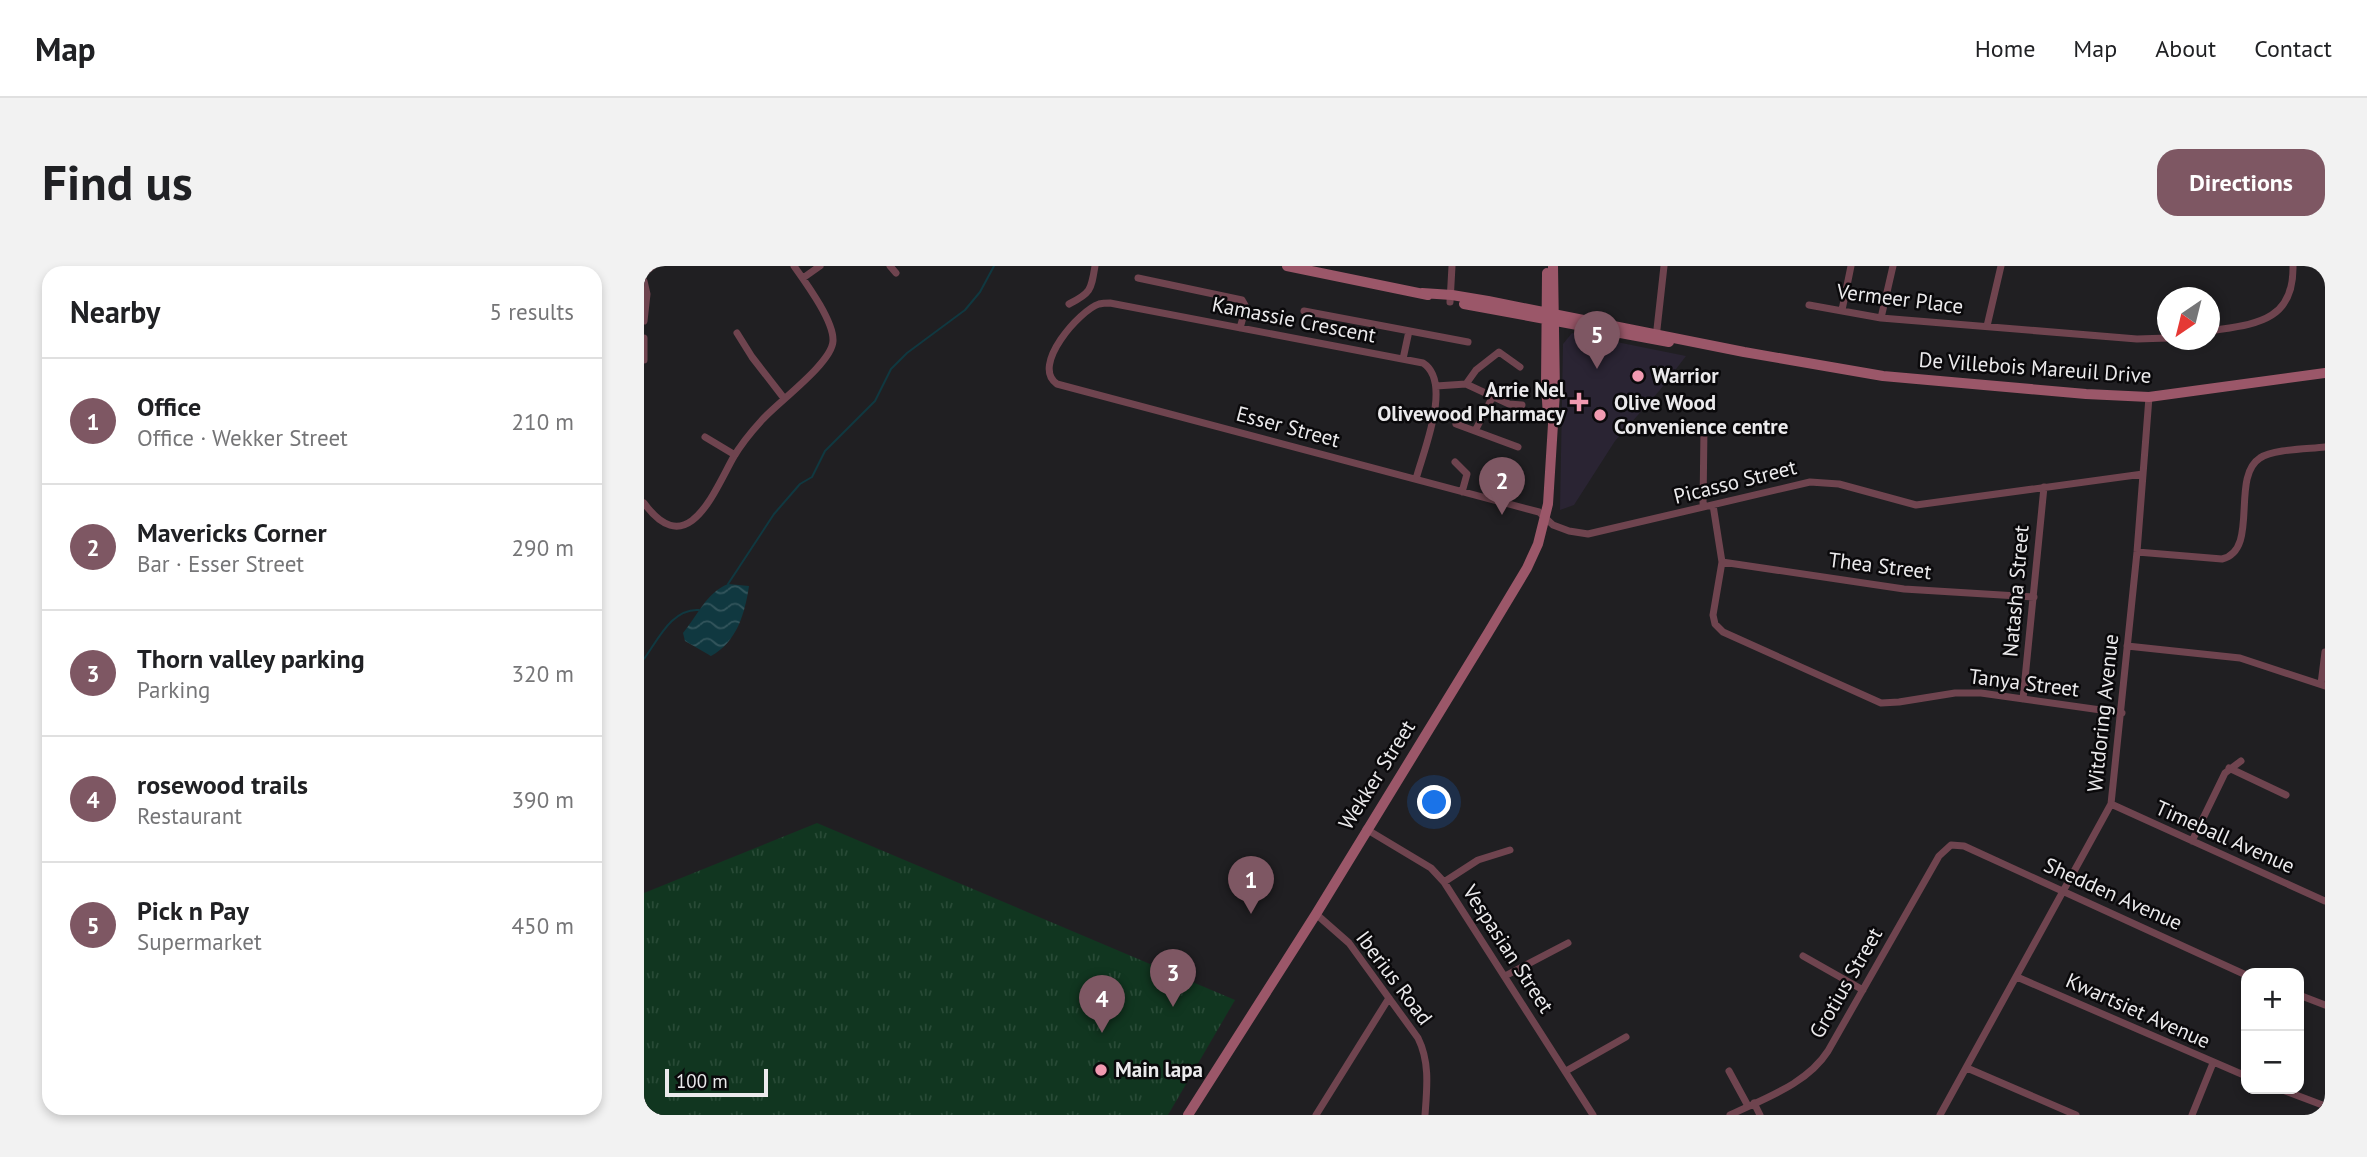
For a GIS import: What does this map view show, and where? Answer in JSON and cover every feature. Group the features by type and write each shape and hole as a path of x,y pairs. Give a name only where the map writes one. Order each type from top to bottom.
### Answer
{"main road":[{"name":"De Villebois Mareuil Drive","path":"1287,266 1550,318 1883,376 2149,397 2325,373"},
{"name":"Wekker Street","path":"1188,1115 1316,914 1527,568 1545,520 1550,485 1555,392 1547,266"},
{"name":"Wekker Street","path":"1550,318 1553,266"}],"street":[{"path":"644,273 653,266"},
{"path":"644,503 662,523 675,526 689,523 705,508 735,455 759,423 818,366 832,346 828,320 794,266"},
{"path":"803,278 820,266"},
{"path":"890,266 896,273"},
{"path":"1069,304 1087,295 1092,286 1095,266"},
{"path":"1451,298 1452,266"},
{"path":"1657,337 1664,266"},
{"path":"1842,310 1852,266"},
{"path":"1881,318 1893,266"},
{"path":"1987,326 2001,266"},
{"path":"2220,329 2269,318 2288,296 2292,286 2293,266"},
{"path":"1138,278 1242,300 1246,305 1240,328"},
{"path":"644,281 647,294 644,321"},
{"path":"1087,295 1096,305"},
{"name":"Kamassie Crescent","path":"1096,305 1110,303 1404,359 1428,366 1433,372 1436,386"},
{"name":"Esser Street","path":"1096,305 1054,348 1048,372 1056,384 1539,512 1545,520"},
{"name":"Vermeer Place","path":"1809,305 1881,318 2137,339 2157,338"},
{"path":"1304,311 1468,342"},
{"path":"1404,359 1409,331"},
{"path":"737,333 783,397"},
{"path":"644,338 644,360"},
{"path":"1466,384 1482,364 1499,352 1520,367"},
{"path":"1416,479 1436,402 1436,386 1466,384 1509,404 1522,405"},
{"path":"1475,431 1493,396"},
{"name":"Witdoring Avenue","path":"1940,1115 2111,804 2122,713 2149,397"},
{"path":"1456,424 1518,447"},
{"path":"1703,507 1704,428"},
{"path":"705,437 735,455"},
{"path":"2137,552 2222,559 2229,557 2240,545 2248,482 2255,463 2262,457 2273,454 2325,447"},
{"path":"1455,462 1467,474 1462,492"},
{"name":"Picasso Street","path":"1545,520 1569,531 1588,534 1817,481 1839,484 1916,505 2143,474"},
{"path":"1500,502 1501,476"},
{"name":"Natasha Street","path":"2023,699 2044,487"},
{"path":"1713,505 1722,562"},
{"name":"Thea Street","path":"1722,562 1904,589 2034,597"},
{"name":"Tanya Street","path":"1722,562 1713,615 1718,628 1728,635 1881,703 1955,693 1981,693 2122,713"},
{"path":"2127,646 2240,658 2323,685 2325,652"},
{"path":"2192,841 2225,773 2241,761"},
{"path":"2229,768 2286,795"},
{"name":"Timeball Avenue","path":"2111,804 2325,901"},
{"name":"Vespasian Street","path":"1366,829 1431,868 1444,882 1593,1115"},
{"name":"Grotius Street","path":"1730,1115 1802,1079 1817,1065 1828,1051 1939,856 1951,845 1965,846"},
{"name":"Shedden Avenue","path":"1965,846 2241,973"},
{"path":"1444,882 1478,860 1510,850"},
{"name":"Iberius Road","path":"1316,914 1349,943 1418,1038 1425,1051 1427,1063 1425,1115"},
{"path":"1505,976 1568,943"},
{"path":"1807,955 1864,988"},
{"name":"Kwartsiet Avenue","path":"2017,977 2241,1074"},
{"path":"2304,997 2325,1005"},
{"path":"1316,1115 1389,998"},
{"path":"1566,1071 1626,1037"},
{"path":"2192,1115 2213,1063"},
{"path":"1967,1068 2060,1112 2076,1115"},
{"path":"1729,1071 1760,1115"},
{"path":"2293,1094 2325,1106"}],"shaded area":[{"name":"Olive Wood Convenience centre","path":"1572,333 1686,356 1615,441 1574,505 1560,510 1563,344"}],"green space":[{"path":"817,823 1235,1000 1168,1115 644,1115 644,893"}],"water":[{"path":"728,584 749,586 745,606 733,635 711,656 685,641 683,633 708,599"}],"waterway":[{"path":"728,584 774,514 800,484 812,477 825,451 875,401 891,369 907,353 965,310 980,292 994,266"},
{"path":"644,659 673,620 681,614 699,610"}],"place":[{"name":"Pick n Pay","path":"1597,369"},
{"name":"Warrior","path":"1638,376"},
{"name":"Arrie Nel Olivewood Pharmacy","path":"1579,402"},
{"name":"Olive Wood Convenience centre","path":"1600,415"},
{"name":"Mavericks Corner","path":"1502,515"},
{"name":"Office","path":"1251,914"},
{"name":"Thorn valley parking","path":"1173,1007"},
{"name":"rosewood trails","path":"1102,1033"},
{"name":"Main lapa","path":"1101,1070"}]}
